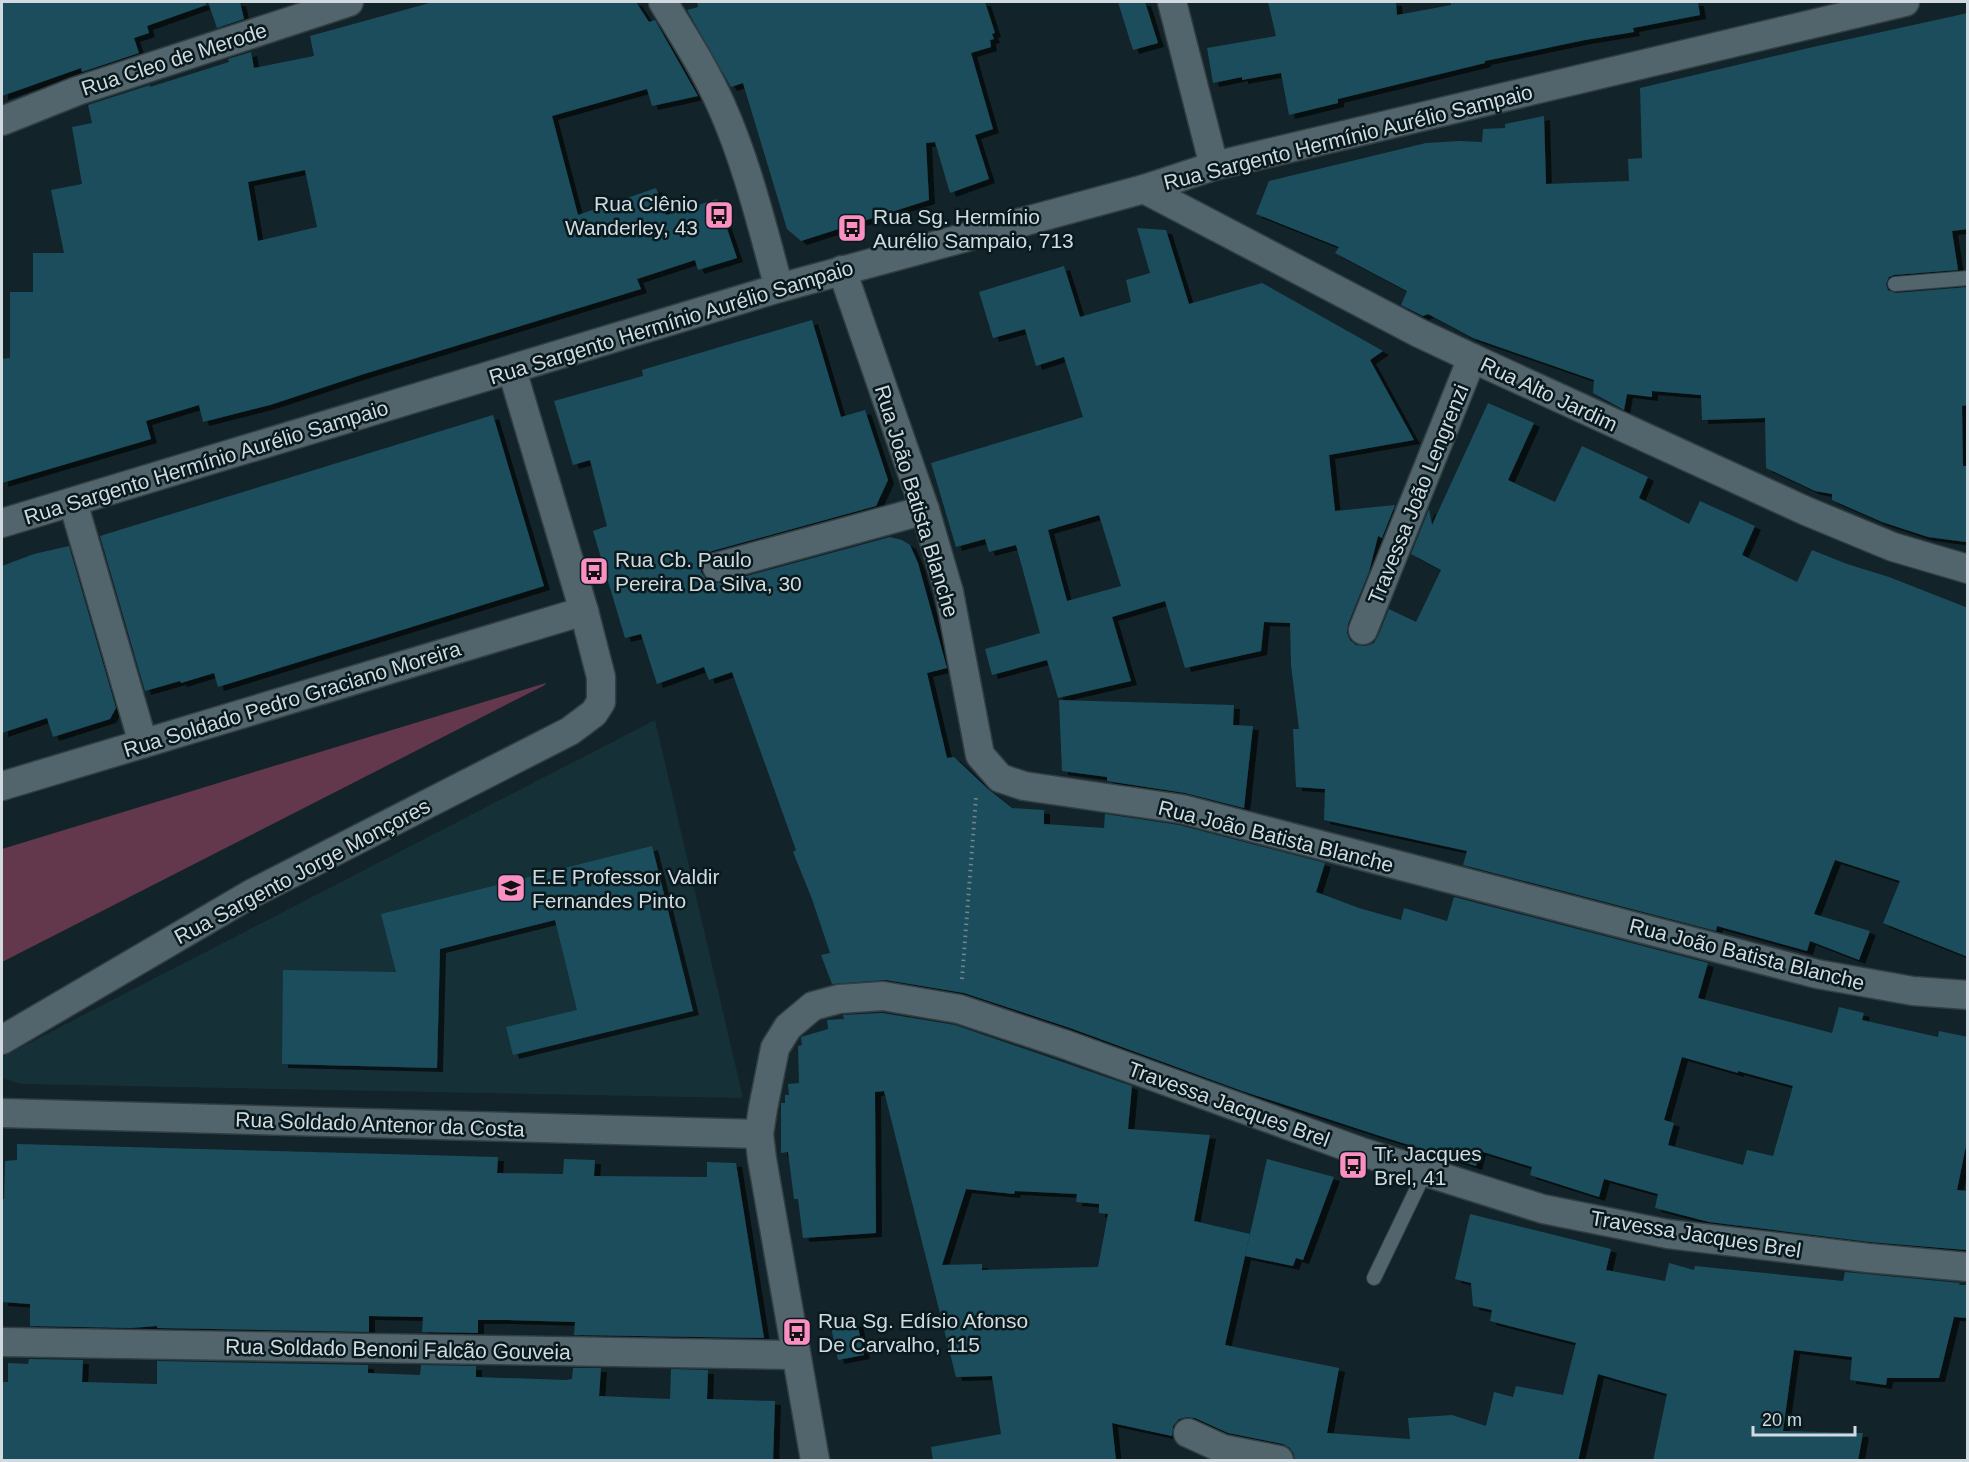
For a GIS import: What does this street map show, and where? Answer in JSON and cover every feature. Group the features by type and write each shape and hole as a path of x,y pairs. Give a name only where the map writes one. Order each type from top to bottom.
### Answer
{"street":[{"name":"Rua Cleo de Merode","path":"2,121 77,92 349,2"},
{"path":"663,2 720,105 749,182 779,288"},
{"path":"1172,2 1214,166"},
{"name":"Rua Sargento Hermínio Aurélio Sampaio","path":"2,524 779,288 1143,189 1214,166 1905,2"},
{"name":"Rua Alto Jardim","path":"1143,189 1419,333 1472,358 1806,511 1893,547 1968,569"},
{"name":"Rua João Batista Blanche","path":"842,270 925,510 949,591 980,755 1000,778 1024,786 1182,809 1817,974 1913,991 1968,995"},
{"name":"Travessa João Lengrenzi","path":"1363,630 1472,358"},
{"path":"512,370 584,611"},
{"path":"73,502 143,743"},
{"path":"717,567 925,510"},
{"name":"Rua Sargento Jorge Monçores","path":"2,1040 251,894 570,731 594,713 601,702 601,677 584,611"},
{"name":"Rua Soldado Pedro Graciano Moreira","path":"2,786 584,611"},
{"name":"Travessa Jacques Brel","path":"815,1461 795,1355 759,1134 775,1048 788,1027 813,1006 839,999 883,996 959,1009 1064,1044 1359,1151 1543,1209 1668,1234 1868,1258 1968,1267"},
{"name":"Rua Soldado Antenor da Costa","path":"2,1113 759,1134"},
{"name":"Rua Soldado Benoni Falcão Gouveia","path":"2,1342 795,1355"},
{"path":"1188,1433 1223,1449 1279,1461"}],"lane":[{"path":"1895,284 1968,278"},
{"path":"1374,1278 1425,1172"}],"path":[{"path":"959,1009 980,755"}],"shaded area":[{"path":"546,683 545,685 2,962 2,849"},
{"name":"E.E Professor Valdir Fernandes Pinto","path":"655,720 743,1098 21,1084 2,1078 2,1057"}],"building":[{"path":"2,2 206,2 206,5 147,26 149,33 134,38 139,53 82,72 81,68 2,96"},
{"path":"208,2 240,2 244,19 217,28"},
{"path":"433,2 636,2 649,22 655,20 698,96 652,106 647,89 552,116 578,215 656,188 666,215 717,199 737,258 698,270 695,260 637,279 641,289 270,405 203,422 199,405 146,421 151,439 2,483 2,359 10,358 10,292 33,292 33,253 64,253 51,190 82,184 72,127 92,123 88,105 229,62 228,59 251,52 254,68 314,56 310,36","holes":["305,170 317,227 258,241 248,182"]},
{"path":"697,2 985,2 995,33 992,34 994,39 990,40 991,47 971,53 993,129 975,135 989,179 950,193 935,142 926,143 929,200 801,241 787,229 743,83 731,87 687,10 698,7"},
{"path":"1118,2 1145,2 1158,43 1133,50"},
{"path":"1268,2 1396,2 1397,15 1451,5 1451,2 1698,2 1700,15 1633,28 1634,32 1485,61 1485,63 1338,99 1338,103 1289,115 1281,73 1213,83 1207,48 1276,36"},
{"path":"1968,13 1968,229 1952,231 1958,270 1894,275 1889,277 1886,284 1888,290 1896,293 1968,287 1967,405 1962,406 1963,466 1966,466 1966,487 1968,487 1966,542 1928,537 1882,522 1832,500 1832,494 1815,491 1766,468 1765,418 1702,420 1701,395 1652,391 1652,397 1627,394 1624,410 1593,393 1594,380 1473,338 1428,314 1423,316 1401,305 1407,291 1335,253 1339,247 1256,214 1269,181 1426,143 1482,142 1483,129 1505,128 1505,124 1544,116 1546,184 1629,181 1628,159 1642,158 1640,88"},
{"path":"1137,228 1166,230 1189,304 1262,283 1383,351 1370,360 1414,440 1329,455 1335,511 1395,505 1382,538 1378,536 1369,572 1348,624 1347,633 1356,645 1366,646 1374,643 1389,609 1416,622 1441,570 1411,554 1429,509 1432,525 1488,403 1534,423 1508,480 1555,502 1582,446 1648,477 1639,498 1689,524 1700,501 1755,526 1742,555 1797,582 1812,550 1968,608 1968,957 1883,923 1900,881 1835,860 1814,914 1870,931 1859,960 1810,941 1807,951 1717,926 1716,931 1463,865 1467,851 1324,820 1325,789 1296,787 1293,729 1299,729 1291,665 1290,623 1264,622 1261,651 1185,668 1165,601 1112,617 1131,681 1058,698 1047,660 992,675 985,649 1040,633 1016,545 989,552 985,539 956,547 931,463 1083,417 1064,357 1036,366 1025,329 993,338 979,292 1064,266 1080,317 1131,302 1126,280 1150,273","holes":["1099,515 1121,586 1067,601 1048,530"]},
{"path":"812,320 841,417 865,410 888,480 876,506 712,551 701,563 701,572 713,583 721,583 890,537 910,545 918,563 947,668 927,673 947,758 954,757 1012,808 1044,810 1044,824 1104,828 1105,814 1179,825 1325,863 1316,892 1401,920 1404,908 1447,921 1454,897 1708,963 1698,998 1832,1033 1839,1007 1864,1013 1862,1020 1938,1037 1939,1031 1968,1037 1968,1136 1957,1190 1968,1191 1966,1250 1870,1242 1709,1222 1655,1208 1658,1194 1604,1179 1599,1197 1530,1175 1532,1167 1480,1151 1476,1166 1377,1135 1242,1091 1070,1028 964,993 886,980 832,984 821,955 830,953 793,852 796,850 732,672 709,680 704,667 657,684 641,634 625,638 593,531 607,526 590,460 573,465 554,401 643,376 642,370","holes":["1682,1057 1738,1073 1738,1071 1793,1086 1773,1156 1747,1150 1743,1165 1668,1145 1674,1123 1664,1120"]},
{"path":"493,415 544,586 218,687 214,673 145,691 100,536"},
{"path":"69,546 116,708 110,719 53,737 47,718 2,733 2,566 34,554"},
{"path":"1059,700 1234,705 1233,725 1253,726 1244,808 1185,793 1107,781 1107,777 1062,771"},
{"path":"652,846 693,1011 513,1055 506,1027 577,1010 555,920 440,949 437,1068 282,1064 283,970 396,972 381,914"},
{"path":"882,1013 955,1025 1132,1086 1128,1129 1210,1135 1194,1221 1250,1234 1225,1345 1339,1368 1327,1433 1410,1439 1408,1418 1452,1415 1486,1426 1494,1392 1513,1397 1516,1386 1563,1395 1576,1343 1490,1321 1492,1310 1473,1306 1471,1283 1455,1279 1470,1214 1611,1249 1606,1270 1665,1281 1669,1263 1694,1270 1695,1266 1843,1281 1845,1272 1960,1283 1959,1285 1968,1285 1968,1318 1954,1317 1939,1378 1887,1378 1886,1385 1850,1380 1852,1357 1794,1350 1783,1431 1863,1433 1858,1461 1653,1461 1667,1394 1598,1374 1578,1461 1295,1461 1290,1448 1283,1444 1228,1433 1195,1418 1187,1417 1179,1419 1173,1426 1172,1436 1112,1423 1116,1461 933,1461 931,1447 1001,1434 992,1376 956,1377 884,1091 875,1092 876,1233 803,1238 798,1199 794,1199 788,1152 781,1153 781,1103 785,1103 785,1095 789,1095 788,1084 799,1083 798,1046 802,1045 801,1037 828,1029 827,1020 844,1019 843,1015","holes":["966,1189 1014,1194 1015,1191 1077,1194 1076,1202 1099,1204 1099,1213 1108,1214 1098,1267 982,1270 982,1264 942,1265"]},
{"path":"17,1144 498,1157 497,1173 563,1174 564,1159 595,1160 594,1176 707,1177 707,1162 736,1163 764,1338 574,1335 575,1322 507,1320 478,1320 478,1333 422,1332 423,1317 369,1316 369,1332 157,1328 157,1326 131,1328 30,1326 30,1304 2,1302 2,1199 4,1199 5,1161 17,1160"},
{"path":"1267,1159 1334,1177 1303,1260 1296,1258 1293,1266 1245,1256"},
{"path":"857,1322 864,1355 838,1360 831,1327"},
{"path":"29,1359 83,1360 82,1382 157,1384 157,1361 368,1365 368,1373 420,1375 421,1365 476,1366 476,1377 566,1380 572,1379 573,1368 601,1368 599,1396 670,1399 671,1369 708,1370 707,1399 775,1401 773,1461 2,1461 2,1382 8,1382 8,1363 28,1364"}],"place":[{"name":"Rua Clênio Wanderley, 43","path":"719,215"},
{"name":"Rua Sg. Hermínio Aurélio Sampaio, 713","path":"852,228"},
{"name":"Rua Cb. Paulo Pereira Da Silva, 30","path":"594,571"},
{"name":"E.E Professor Valdir Fernandes Pinto","path":"511,888"},
{"name":"Tr. Jacques Brel, 41","path":"1353,1165"},
{"name":"Rua Sg. Edísio Afonso De Carvalho, 115","path":"797,1332"}]}
